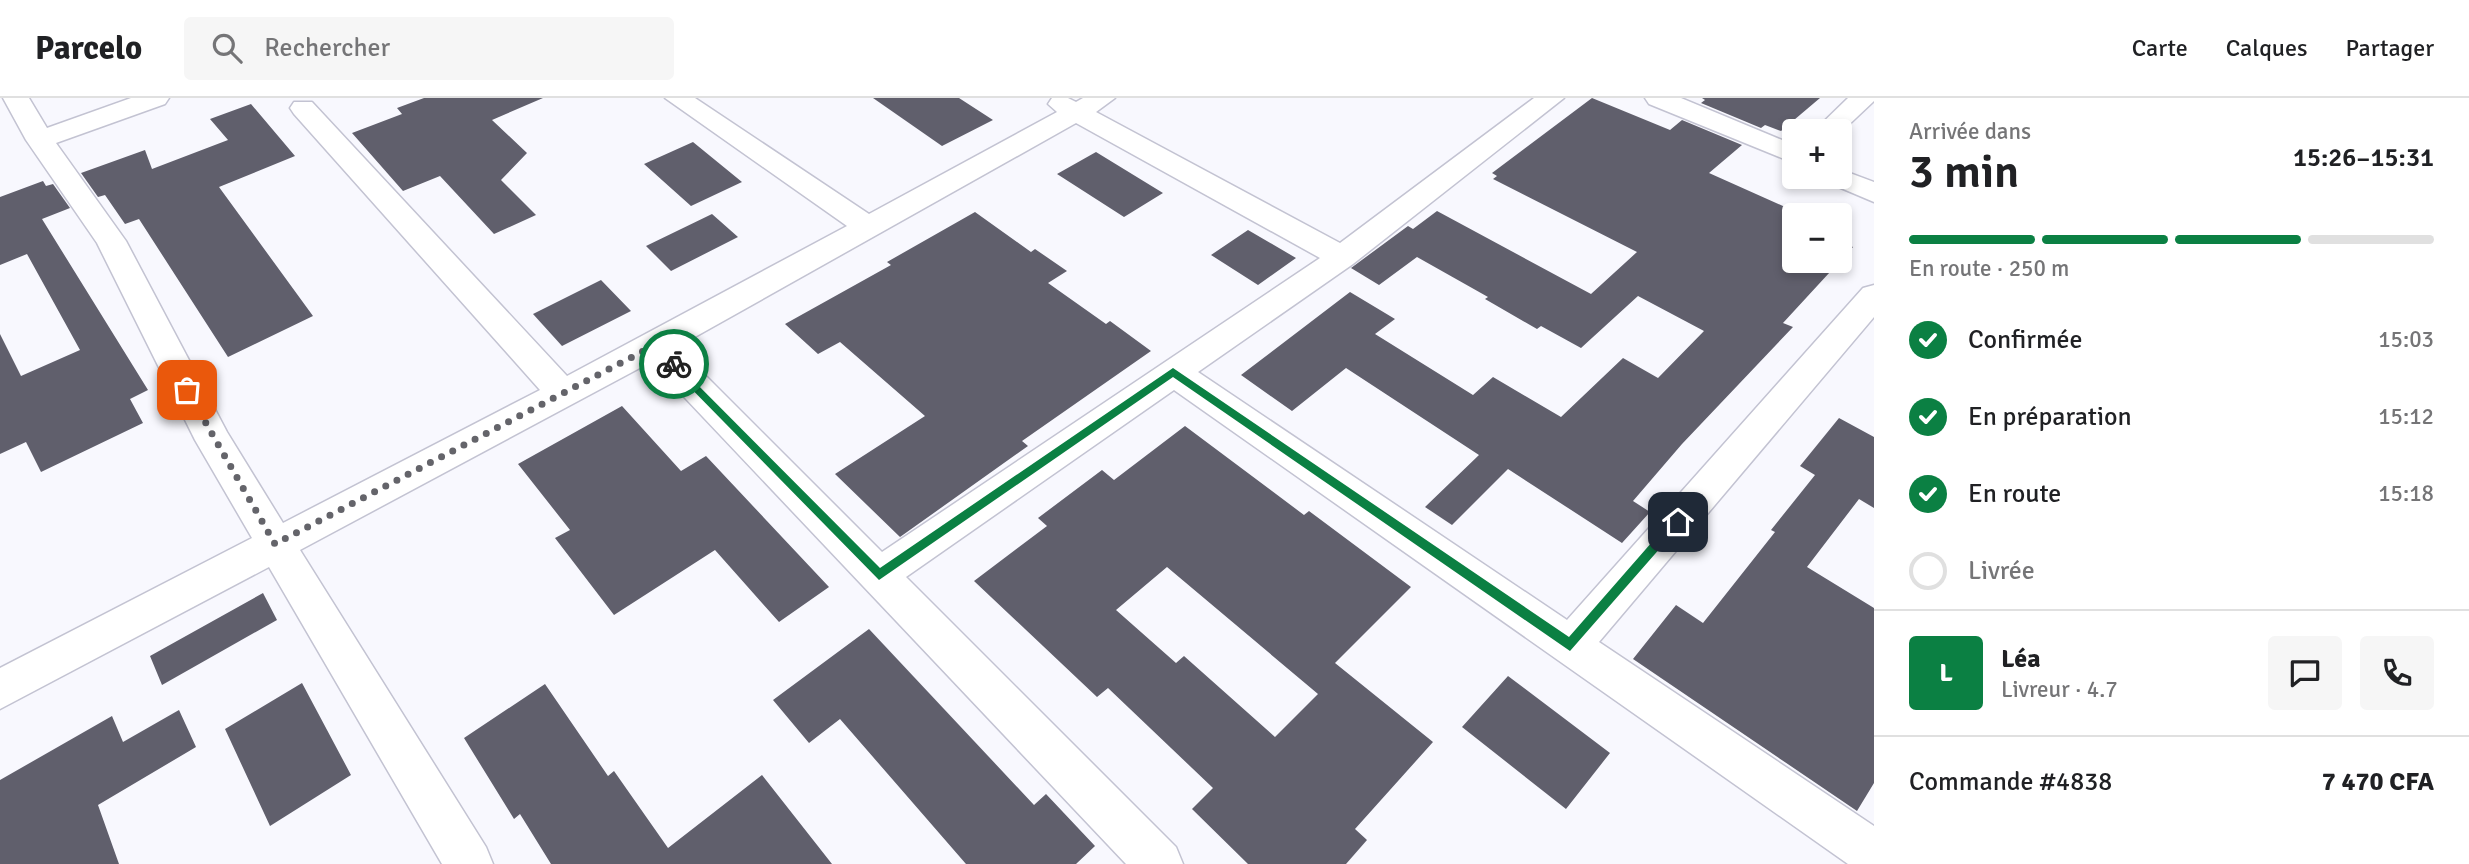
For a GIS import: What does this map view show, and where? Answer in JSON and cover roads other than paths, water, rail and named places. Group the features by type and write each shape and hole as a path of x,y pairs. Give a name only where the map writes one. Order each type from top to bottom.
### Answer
{"street":[{"path":"16,98 40,140 111,241 213,440 469,864"},
{"path":"40,140 156,98"},
{"path":"678,98 868,228"},
{"path":"879,575 1342,257 1551,98"},
{"path":"1658,98 1782,150"},
{"path":"1839,119 1863,98"},
{"path":"0,690 655,345 868,228 1076,103 1342,257"},
{"path":"303,108 562,392"},
{"path":"1852,183 1874,194"},
{"path":"1570,645 1874,296"},
{"path":"655,345 1159,864"},
{"path":"1173,372 1874,855"}]}
